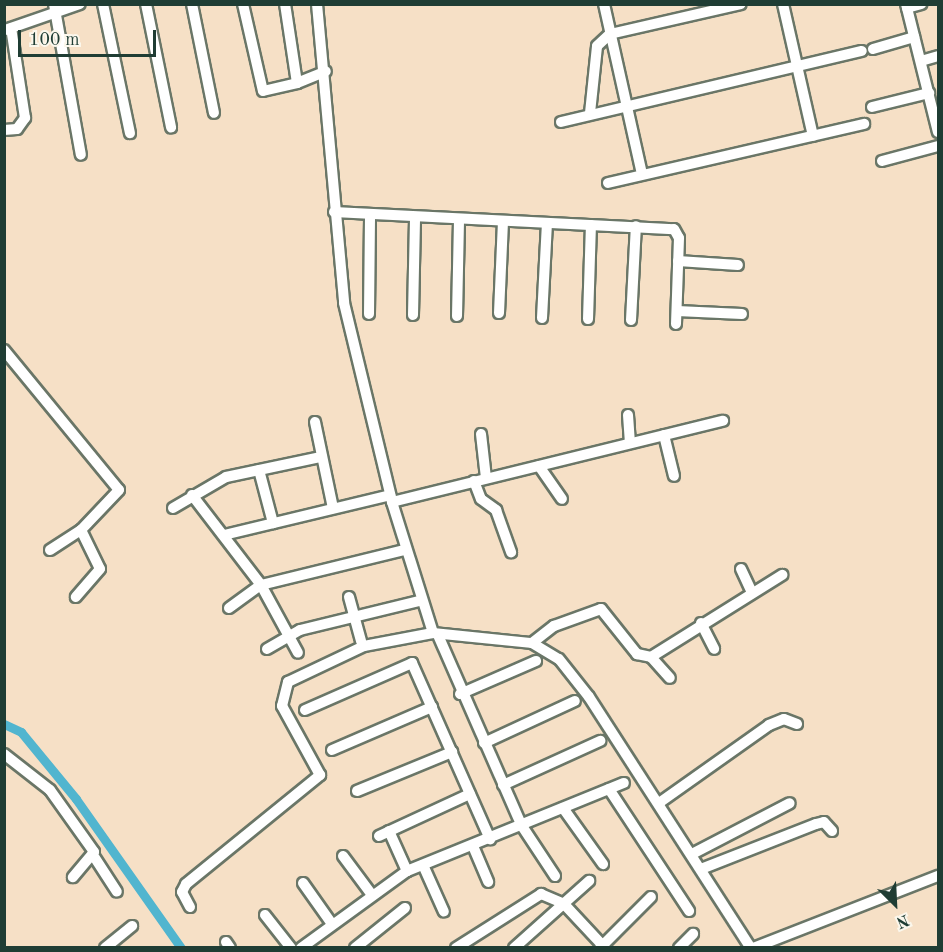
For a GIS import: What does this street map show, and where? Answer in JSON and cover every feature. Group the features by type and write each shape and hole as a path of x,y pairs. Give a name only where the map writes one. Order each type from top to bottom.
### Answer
{"street":[{"path":"4,130 17,129 25,118 8,29 55,9 80,4"},
{"path":"103,4 130,133"},
{"path":"146,4 171,127"},
{"path":"192,4 214,113"},
{"path":"243,4 261,91 297,83 326,71"},
{"path":"285,4 297,83"},
{"path":"316,4 326,71 334,212 344,303 391,499 419,601 522,826 555,876"},
{"path":"603,4 642,174"},
{"path":"590,113 597,46 610,34 741,4"},
{"path":"783,4 813,136"},
{"path":"921,4 906,6 936,112 939,132"},
{"path":"55,9 81,155"},
{"path":"561,122 625,103 867,50 914,37"},
{"path":"921,61 939,56"},
{"path":"872,107 929,93"},
{"path":"608,183 864,124"},
{"path":"882,161 939,146"},
{"path":"334,212 636,226 676,231 678,261 676,324"},
{"path":"369,314 370,215"},
{"path":"413,315 415,217"},
{"path":"457,316 459,219"},
{"path":"499,314 503,221"},
{"path":"542,318 548,223"},
{"path":"588,319 591,225"},
{"path":"631,320 636,226"},
{"path":"678,261 738,265"},
{"path":"677,311 742,314"},
{"path":"4,350 119,490 81,530 50,550"},
{"path":"628,415 630,443"},
{"path":"224,535 333,508 391,499 474,481 723,421"},
{"path":"315,422 320,457 333,508"},
{"path":"481,434 486,478"},
{"path":"664,435 674,476"},
{"path":"173,508 226,477 320,457"},
{"path":"539,466 562,499"},
{"path":"259,470 273,523"},
{"path":"474,481 481,499 496,510 511,552"},
{"path":"192,495 261,585 291,633 298,653"},
{"path":"76,597 100,569 81,530"},
{"path":"229,608 261,585 405,550"},
{"path":"741,569 752,593"},
{"path":"651,657 701,623 782,575"},
{"path":"349,597 361,641"},
{"path":"267,649 291,633 419,601"},
{"path":"532,643 554,626 599,608 637,654 651,657 670,678"},
{"path":"701,623 714,649"},
{"path":"190,907 182,892 186,884 320,775 282,706 288,682 364,646 435,634 532,643 559,659 590,697 752,948 939,876"},
{"path":"460,694 536,661"},
{"path":"305,711 412,663 490,839"},
{"path":"483,743 575,701"},
{"path":"332,750 432,707"},
{"path":"659,803 769,725 784,719 797,724"},
{"path":"503,784 600,741"},
{"path":"357,791 452,752"},
{"path":"7,759 50,790 117,892"},
{"path":"301,948 372,894 407,871 624,783"},
{"path":"609,789 689,911"},
{"path":"407,871 384,833 470,794"},
{"path":"692,854 790,803"},
{"path":"564,808 603,864"},
{"path":"701,869 816,824 824,822 832,831"},
{"path":"472,846 488,882"},
{"path":"343,856 372,894"},
{"path":"73,877 95,858"},
{"path":"423,865 444,912"},
{"path":"514,948 589,881"},
{"path":"303,883 332,924"},
{"path":"456,948 529,898 541,894 564,904 602,947 651,897"},
{"path":"355,948 405,908"},
{"path":"266,915 291,948"},
{"path":"105,948 132,926"},
{"path":"679,948 693,934"}],"waterway":[{"path":"4,724 21,732 76,799 181,948"}]}
